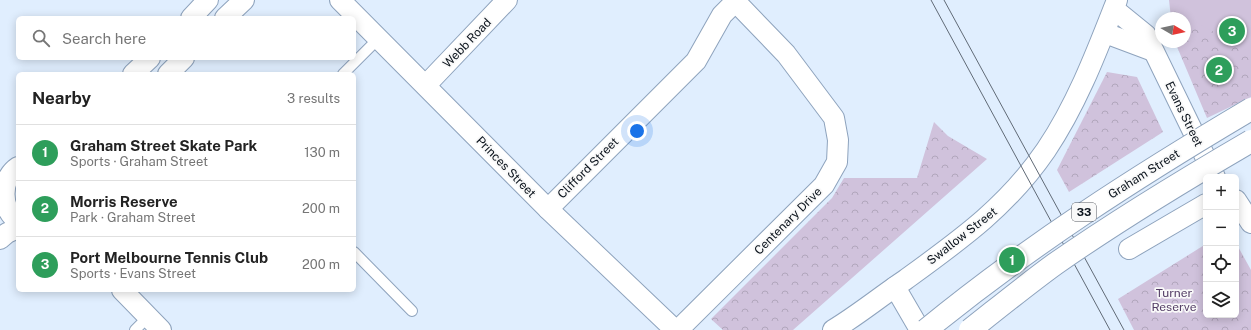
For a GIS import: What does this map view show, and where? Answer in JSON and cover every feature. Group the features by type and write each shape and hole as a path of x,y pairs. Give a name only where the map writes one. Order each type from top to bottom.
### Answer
{"main road":[{"name":"Graham Street","path":"926,330 1035,246 1152,168 1251,109"},
{"name":"33","path":"970,330 1072,253 1172,186 1251,141"}],"street":[{"path":"192,16 208,0"},
{"path":"227,16 244,0"},
{"name":"Princes Street","path":"340,0 356,16"},
{"name":"Webb Road","path":"426,85 507,0"},
{"name":"Clifford Street","path":"548,209 696,61 722,15 736,1"},
{"name":"Centenary Drive","path":"677,330 824,185 836,162 838,140 834,118 786,54 736,1"},
{"name":"Swallow Street","path":"840,327 975,229 1006,200 1030,172 1060,128 1105,33 1116,4"},
{"name":"Evans Street","path":"1116,4 1144,31 1214,174"},
{"name":"Princes Street","path":"356,16 548,209 677,330"},
{"path":"1105,33 1153,51"},
{"path":"135,72 148,60"},
{"path":"170,72 182,60"},
{"path":"9,169 2,183 0,194 6,211 16,219"},
{"path":"1239,199 1251,193"},
{"path":"1239,205 1251,223"},
{"path":"1129,249 1203,206"},
{"path":"0,239 7,233 16,229"},
{"path":"895,286 920,330"},
{"path":"123,292 148,326"}],"lane":[{"path":"345,72 378,39"},
{"path":"356,254 412,310"}],"green space":[{"path":"1169,0 1251,0 1251,97 1207,118 1178,48 1191,48 1191,12 1170,12"},
{"path":"1181,0 1251,0 1251,52 1191,20 1191,12 1175,11"},
{"path":"1107,72 1137,77 1163,132 1069,192 1057,170"},
{"path":"934,122 948,136 987,159 793,330 723,330 711,319 832,198 844,178 917,178"},
{"name":"Turner Reserve","path":"1203,246 1203,318 1239,318 1239,248 1251,270 1251,330 1134,330 1118,299"}],"tram line":[{"path":"931,0 1110,330"},
{"path":"944,0 1124,330"}],"place":[{"name":"Port Melbourne Tennis Club","path":"1232,31"},
{"name":"Morris Reserve","path":"1219,70"},
{"name":"Graham Street Skate Park","path":"1012,260"}]}
